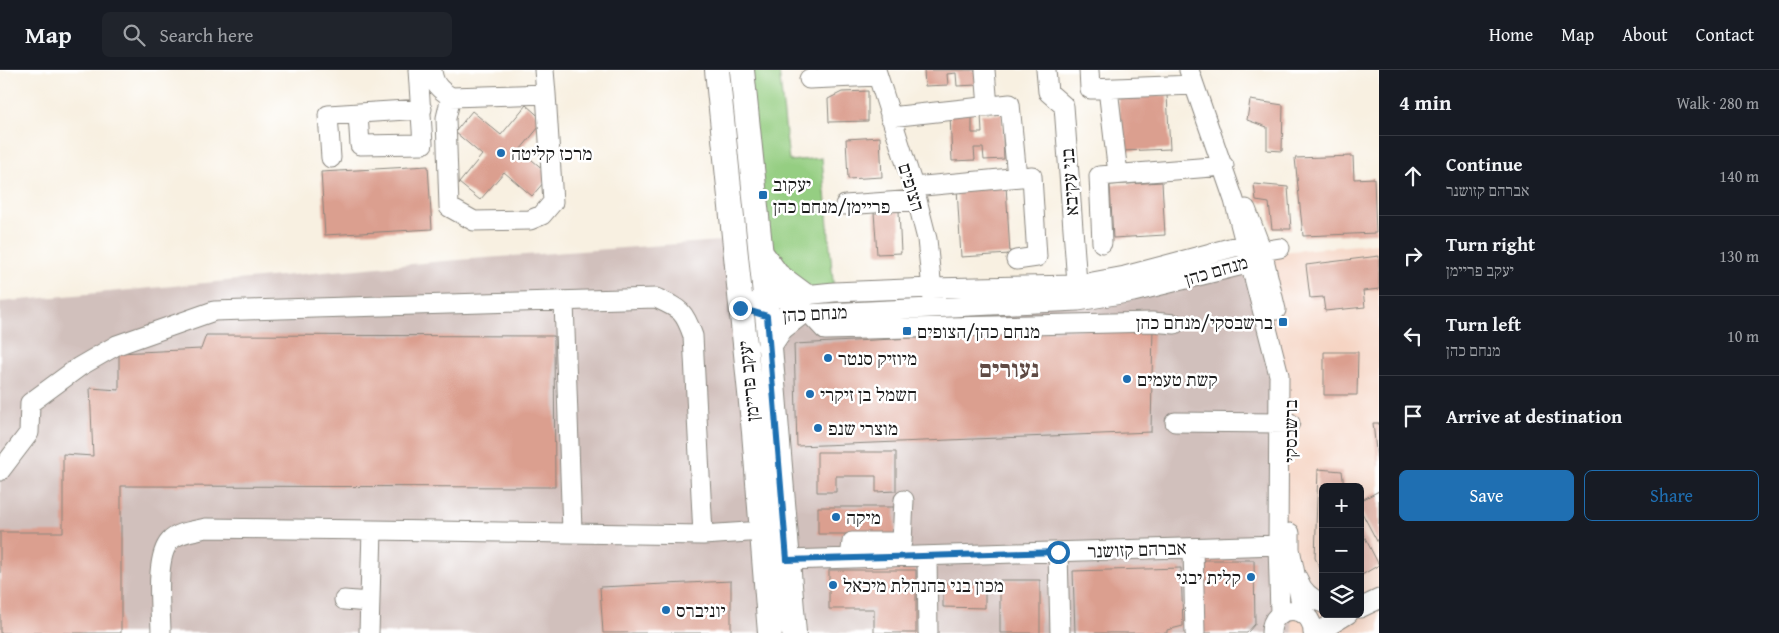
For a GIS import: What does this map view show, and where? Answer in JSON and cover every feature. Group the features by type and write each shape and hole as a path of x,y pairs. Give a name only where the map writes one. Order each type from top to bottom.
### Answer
{"main road":[{"name":"יעקב פריימן","path":"717,70 763,531 770,633"},
{"name":"יעקב פריימן","path":"742,70 766,308 794,633"},
{"path":"760,253 804,308 781,328 769,346"}],"street":[{"path":"358,114 360,145 423,144 418,70"},
{"path":"432,70 433,80 436,85 452,97 546,94"},
{"path":"452,97 446,118 449,207 474,221 530,220 542,215 553,202 544,70"},
{"path":"985,70 988,107"},
{"name":"בני עקיבא","path":"1046,70 1048,92 1064,106 1077,293"},
{"path":"1089,70 1090,89 1192,78"},
{"path":"809,79 877,73"},
{"name":"הצופים","path":"877,73 927,239 934,307"},
{"name":"ברשבסקי","path":"1192,78 1225,169 1253,223 1260,251 1279,375 1284,423 1284,547 1280,614"},
{"path":"1108,88 1118,174"},
{"path":"890,116 1010,104 1017,177"},
{"path":"331,158 328,115 422,109"},
{"path":"1102,243 1099,176 1225,169"},
{"path":"845,205 1032,176 1036,257 1016,260"},
{"name":"מנחם כהן","path":"804,308 931,288 1077,293 1133,292 1260,251"},
{"name":"מנחם כהן","path":"740,308 934,307 1077,293"},
{"path":"0,471 29,433 30,403 79,367 117,345 214,310 574,302 656,298 675,307 686,317 693,336 702,534"},
{"path":"572,531 574,302"},
{"path":"804,308 825,330 1152,322 1175,324"},
{"path":"1175,422 1284,423"},
{"path":"850,558 852,542 902,542 904,500"},
{"path":"161,633 160,564 170,540 182,533 206,528 702,534 763,531"},
{"path":"369,633 372,530"},
{"path":"1284,547 1300,584 1312,599 1319,602"},
{"name":"ברשבסקי","path":"1284,547 1311,624"},
{"name":"אברהם קזושנר","path":"787,560 1284,547"},
{"path":"1193,548 1195,633"},
{"path":"1058,552 1060,633"},
{"path":"927,556 928,633"},
{"path":"1364,598 1379,592"},
{"path":"1364,606 1379,599"},
{"path":"344,600 369,602"},
{"path":"1270,632 1273,621 1280,614 1289,610 1311,624 1333,618"},
{"path":"1311,624 1322,618"}],"shaded area":[{"path":"747,239 755,308 1077,292 1249,255 1266,318 1283,545 1293,633 0,633 0,302 444,261"},
{"path":"1379,243 1379,633 1293,633 1249,255"}],"green space":[{"path":"742,70 779,70 789,161 822,158 834,292 765,299"}],"building":[{"path":"924,70 976,70 977,85 957,86 956,73 947,74 948,85 925,86"},
{"path":"868,91 868,121 829,122 828,99 842,92"},
{"path":"1167,95 1170,149 1122,151 1118,98"},
{"path":"1250,100 1283,105 1282,151 1267,150 1267,127 1247,120"},
{"name":"מרכז קליטה","path":"526,105 544,121 520,150 550,175 532,196 504,172 480,200 459,183 482,155 455,132 472,111 501,135"},
{"path":"972,113 972,133 982,133 981,114 1002,114 1004,159 984,160 983,148 974,148 975,160 952,161 950,114"},
{"path":"880,137 882,177 848,179 846,139"},
{"path":"1353,156 1354,179 1374,178 1376,233 1303,236 1295,158"},
{"path":"428,166 432,229 325,235 321,172"},
{"path":"1162,182 1165,235 1113,238 1110,185"},
{"path":"1254,184 1288,187 1291,229 1272,229 1269,203 1256,201"},
{"path":"1006,185 1010,254 961,257 957,188"},
{"path":"899,211 901,253 877,254 874,212"},
{"path":"1379,256 1379,289 1363,291 1365,307 1325,311 1323,297 1310,298 1306,265"},
{"path":"1153,326 1151,432 797,446 794,344"},
{"path":"206,335 554,336 555,487 121,486 121,633 0,633 0,532 63,532 63,454 93,456 90,388 119,390 119,353 201,349"},
{"path":"1324,352 1358,352 1357,395 1324,395"},
{"path":"1373,423 1379,423 1379,468 1378,468"},
{"path":"817,452 896,452 896,491 876,492 876,476 836,476 836,492 817,492"},
{"path":"1318,469 1342,471 1344,483 1319,483 1319,566 1315,558"},
{"path":"1379,491 1379,545 1364,517 1364,499"},
{"path":"818,507 895,507 895,534 818,534"},
{"path":"1364,536 1379,565 1364,574"},
{"path":"1202,560 1254,560 1255,624 1247,633 1202,633"},
{"path":"1181,568 1183,626 1167,630 1167,633 1075,633 1073,571"},
{"path":"829,570 916,570 916,633 874,633 874,609 829,609"},
{"path":"1000,580 1040,580 1040,633 1000,633"},
{"name":"יוניברס","path":"731,581 731,633 603,633 600,587"},
{"path":"943,583 985,583 985,608 943,607"}],"place":[{"name":"מרכז קליטה","path":"501,153"},
{"name":"יעקוב פריימן/מנחם כהן","path":"763,195"},
{"name":"ברשבסקי/מנחם כהן","path":"1283,322"},
{"name":"מנחם כהן/הצופים","path":"907,331"},
{"name":"מיוזיק סנטר","path":"828,358"},
{"name":"קשת טעמים","path":"1127,379"},
{"name":"חשמל בן זיקרי","path":"810,394"},
{"name":"מוצרי שנפ","path":"818,428"},
{"name":"מיקה","path":"836,517"},
{"name":"קלית יבגי","path":"1251,577"},
{"name":"מכון בני בהנהלת מיכאל","path":"833,585"},
{"name":"יוניברס","path":"666,610"}],"district":[{"name":"נעורים","path":"1009,368"}],"route":[{"path":"740,308 767,316 787,560 1058,552"}]}
